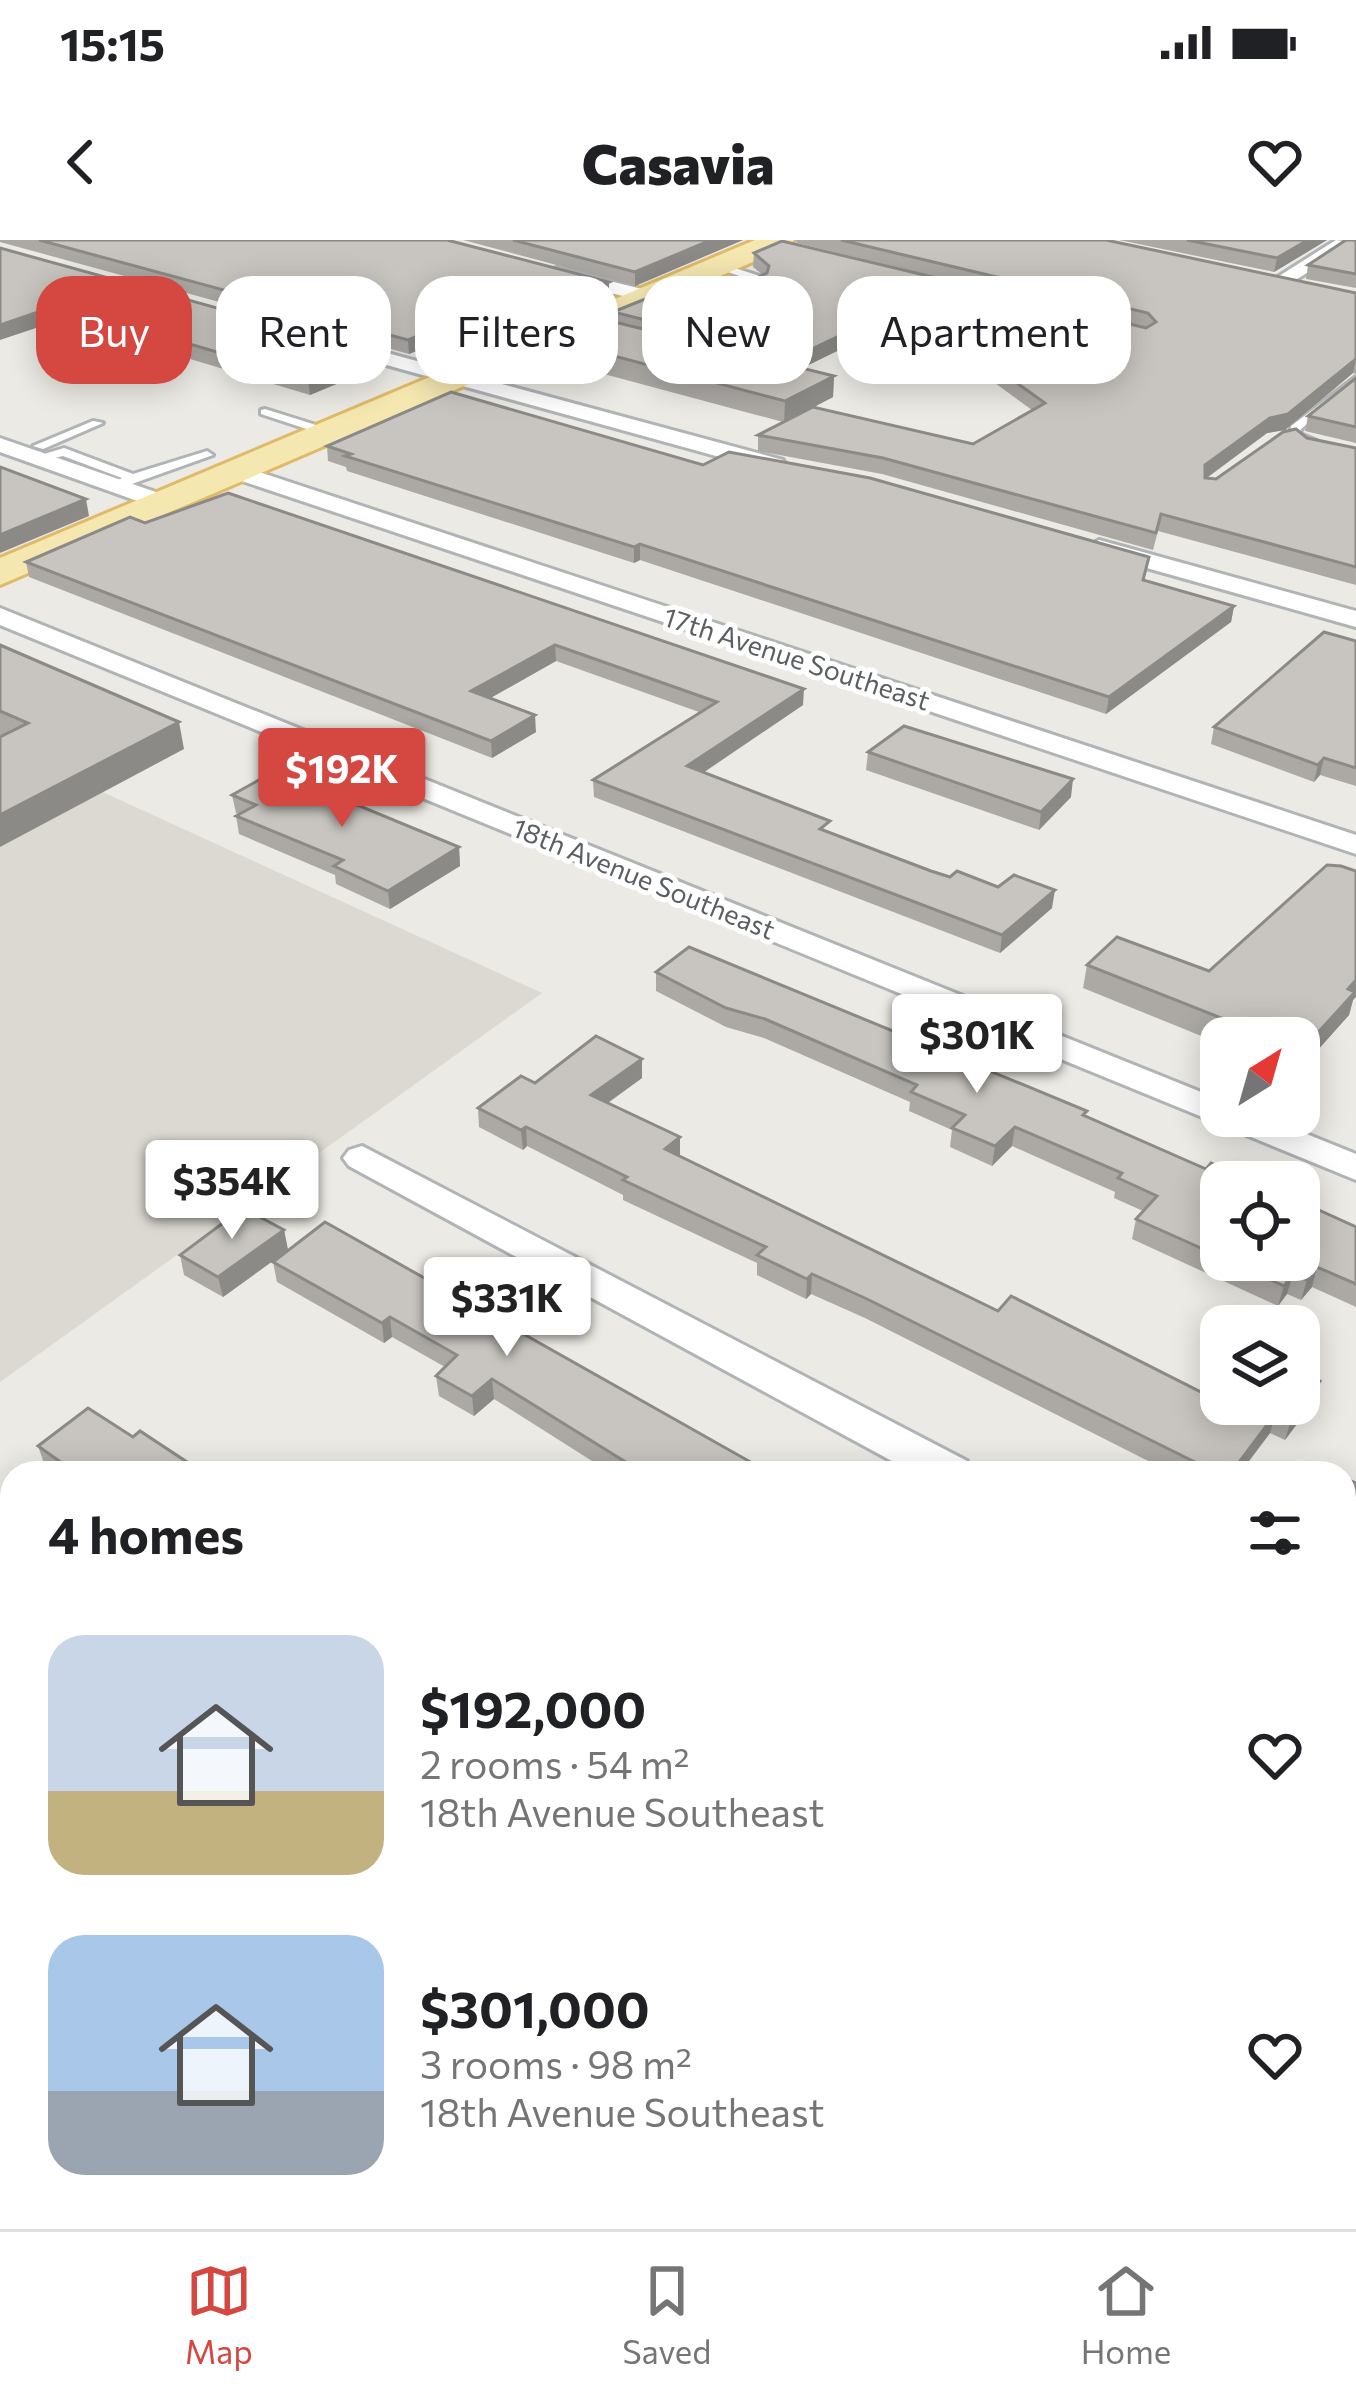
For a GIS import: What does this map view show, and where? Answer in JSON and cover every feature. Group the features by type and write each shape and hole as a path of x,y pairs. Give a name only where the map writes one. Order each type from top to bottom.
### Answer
{"main road":[{"path":"737,276 782,244"},
{"path":"0,572 165,503 222,464 331,433 446,384"}],"street":[{"path":"1277,283 1349,240"},
{"path":"531,267 642,294"},
{"path":"1254,278 1317,291"},
{"path":"470,384 793,469"},
{"path":"20,452 124,482 165,503"},
{"name":"17th Avenue Southeast","path":"222,464 1356,845"},
{"path":"1080,541 1356,619"},
{"name":"18th Avenue Southeast","path":"0,616 1200,1104"},
{"name":"18th Avenue Southeast","path":"1281,1137 1356,1168"},
{"path":"362,1159 928,1461"}],"lane":[{"path":"1274,440 1314,443 1295,428 1356,380"},
{"path":"265,412 331,433"},
{"path":"20,452 97,423"},
{"path":"124,482 222,464"}],"shaded area":[{"path":"0,745 542,993 0,1382"}],"building":[{"path":"39,240 447,240 586,276 415,276 415,337 408,340 391,335 391,276 216,276 216,288 192,281 192,276 172,276"},
{"path":"513,240 711,240 635,272"},
{"path":"841,240 1106,240 1356,293 1356,359 1288,414 1270,418 1205,465 1205,478 1216,479 1283,432 1296,429 1307,438 1356,448 1356,567 1161,514 1156,533 883,458 758,435 813,407 973,444 1045,403 1018,384 1131,384 1131,324 1146,328 1156,322 1148,313 1131,309 1131,276 992,276"},
{"path":"1187,240 1308,240 1277,258"},
{"path":"1346,240 1356,240 1356,274 1308,265"},
{"path":"782,241 928,276 837,276 837,337 813,348 813,276 761,276 769,266 754,253"},
{"path":"0,248 101,276 36,276 36,313 0,325"},
{"path":"642,300 642,319 618,310"},
{"path":"192,301 216,308 216,352 192,345"},
{"path":"618,323 642,329 642,363 618,357"},
{"path":"813,371 834,376 785,401 721,384 813,384"},
{"path":"1356,378 1356,427 1308,416"},
{"path":"451,392 703,465 729,452 870,478 1149,557 1143,580 1234,606 1109,697 640,544 634,547 345,456 351,454 327,446"},
{"path":"0,467 86,499 0,535"},
{"path":"228,493 804,689 687,766 830,821 820,829 931,871 950,877 957,871 998,887 1014,875 1055,890 1002,935 593,780 717,702 555,645 471,691 535,715 491,741 26,562 130,517 145,523"},
{"path":"1324,632 1356,641 1356,768 1324,758 1318,765 1214,727"},
{"path":"0,645 179,722 0,815 0,737 28,723 0,711"},
{"path":"904,726 1073,779 1041,812 868,752"},
{"path":"275,771 459,847 388,891 334,866 343,860 236,816 256,805 232,795"},
{"path":"1327,865 1356,871 1356,980 1348,989 1355,992 1320,1030 1320,1017 1219,1017 1087,965 1117,937 1209,971"},
{"path":"689,947 1087,1111 1083,1115 1200,1166 1200,1248 1136,1219 1157,1196 1118,1178 1122,1173 1015,1127 995,1146 952,1128 965,1115 911,1092 917,1085 765,1019 726,1008 656,972"},
{"path":"596,1036 642,1059 591,1095 680,1137 665,1149 998,1311 1011,1296 1200,1391 1200,1425 1267,1425 1240,1461 1193,1461 867,1299 812,1274 807,1279 757,1255 766,1247 623,1180 627,1177 526,1127 521,1130 478,1108 521,1076 535,1083"},
{"path":"243,1208 284,1230 218,1277 180,1255"},
{"path":"1320,1211 1356,1227 1356,1284 1320,1268"},
{"path":"325,1222 749,1461 624,1461 492,1379 472,1396 436,1376 457,1355 390,1317 382,1323 273,1262"},
{"path":"88,1408 133,1437 140,1431 185,1461 59,1461 38,1446"}]}
